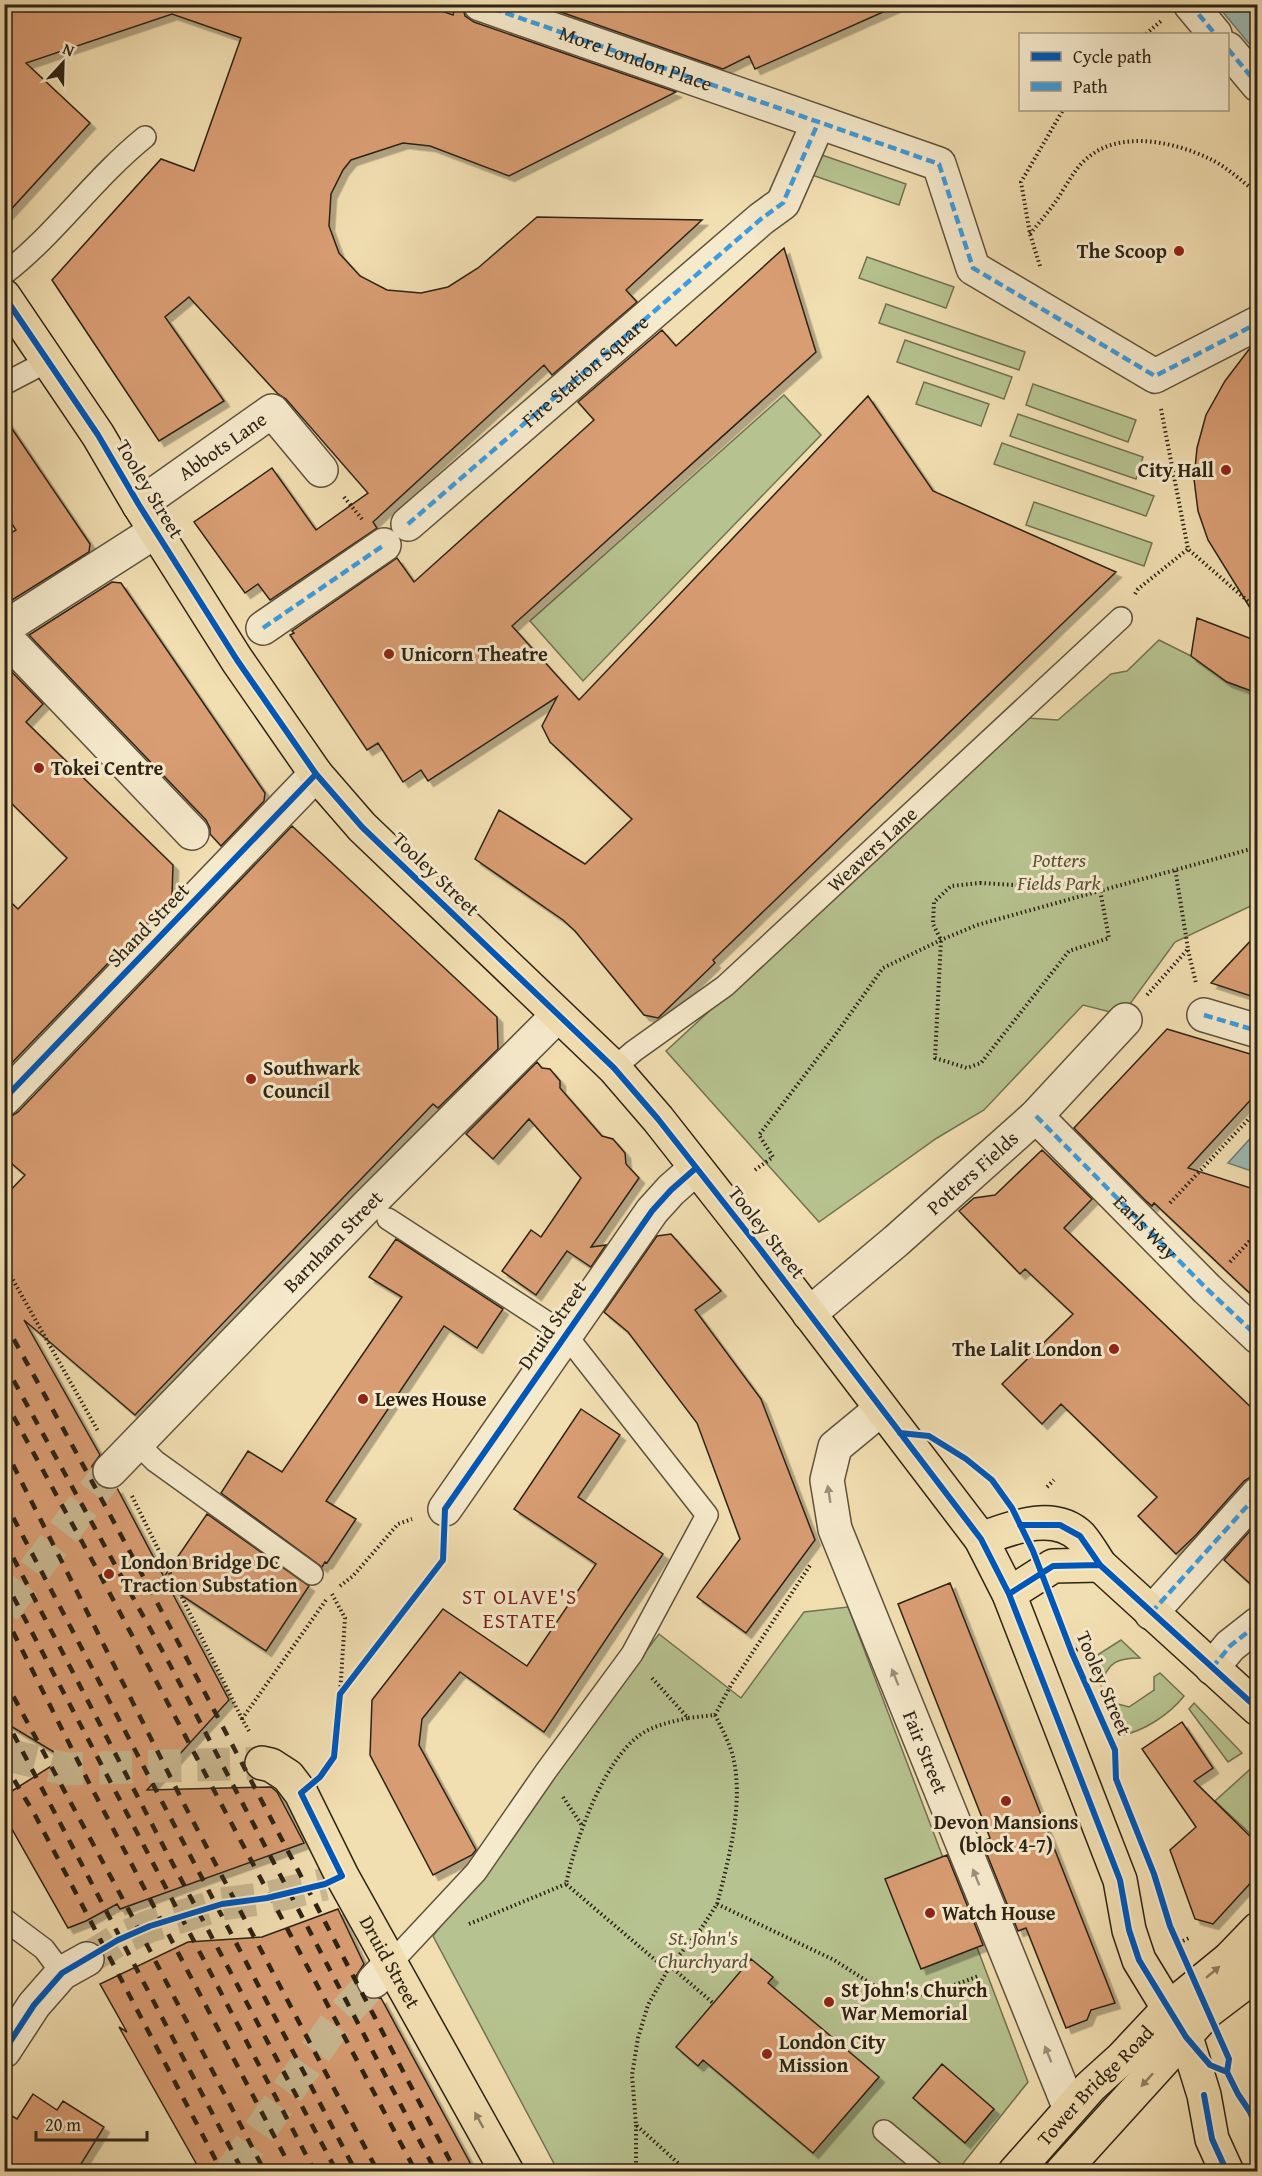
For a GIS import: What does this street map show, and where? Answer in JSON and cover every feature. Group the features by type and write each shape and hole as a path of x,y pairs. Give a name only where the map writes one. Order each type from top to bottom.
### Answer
{"main road":[{"name":"Tooley Street","path":"4,296 98,435 147,518 237,660 316,774 363,827 614,1068 658,1119 981,1539 1009,1594 1120,1880 1130,1930 1139,1960 1186,2037 1204,2095 1212,2139 1227,2172"},
{"path":"981,1539 1020,1525 1060,1525 1080,1536 1100,1565 1257,1709"},
{"path":"1009,1594 1053,1566 1100,1565"},
{"name":"Druid Street","path":"266,1764 288,1776 301,1793 334,1880 382,1972 507,2172"},
{"name":"Tower Bridge Road","path":"1015,2172 1070,2109 1168,2009 1229,1959 1257,1929"},
{"name":"Tower Bridge Road","path":"1070,2169 1209,2011 1257,1973"}],"street":[{"name":"More London Place","path":"480,4 939,164 973,268 1056,316"},
{"path":"1190,4 1214,33"},
{"path":"1229,51 1257,85"},
{"name":"Fire Station Square","path":"262,628 396,534 761,219 783,203 804,118"},
{"path":"1056,316 1155,376 1257,323"},
{"name":"Abbots Lane","path":"147,518 272,411 321,470"},
{"path":"4,628 147,518"},
{"path":"4,636 192,833"},
{"name":"Shand Street","path":"4,1099 316,774"},
{"path":"1204,1015 1257,1031"},
{"name":"Barnham Street","path":"121,1459 367,1206 558,1016"},
{"name":"Potters Fields","path":"809,1314 896,1241 1036,1116 1125,1020"},
{"name":"Earls Way","path":"1036,1116 1257,1337"},
{"name":"Druid Street","path":"445,1509 652,1211 670,1190 696,1168"},
{"name":"Fair Street","path":"881,1409 835,1447 827,1480 835,1529 1070,2109"},
{"path":"1151,1613 1257,1494"},
{"path":"1212,1668 1230,1646 1257,1624"},
{"path":"4,2051 34,2005 74,1966"}],"lane":[{"path":"4,274 49,233 122,156 145,137"},
{"path":"4,384 48,360"},
{"name":"Weavers Lane","path":"614,1068 725,986 1121,618"},
{"path":"382,1972 476,1872 546,1771 632,1654 707,1515 565,1334 388,1219"},
{"path":"121,1459 154,1461 312,1574"},
{"path":"4,1919 44,1949 74,1966"},
{"path":"884,2131 933,2172"}],"path":[{"path":"1056,316 1030,234 1021,182 1062,111"},
{"path":"1030,234 1086,159 1102,148 1126,142 1151,141 1181,148 1211,159 1257,194"},
{"path":"1155,376 1188,549 1257,610"},
{"path":"321,470 396,534"},
{"path":"1138,589 1188,549"},
{"path":"754,1170 772,1156 759,1135 883,968 977,925 1257,847"},
{"path":"1125,1020 1188,949 1175,868"},
{"path":"980,883 1100,890 1109,938 1069,951 981,1063 967,1068 935,1058 941,940 933,924 934,902 951,886 980,883"},
{"path":"1147,1228 1257,1108"},
{"path":"4,1264 121,1459 242,1719 266,1764"},
{"path":"242,1719 331,1593 353,1576 398,1524"},
{"path":"715,1715 731,1685 835,1529"},
{"path":"331,1593 345,1618 339,1704"},
{"path":"632,1654 688,1718"},
{"path":"340,1694 347,1685"},
{"path":"566,1884 571,1858 604,1778 624,1750 640,1735 663,1724 715,1715"},
{"path":"636,2172 636,2125 632,2075 638,2038 648,2005 668,1968 701,1929 717,1904 733,1834 737,1792 732,1754 715,1715"},
{"path":"463,1927 566,1884"},
{"path":"566,1884 713,2003"},
{"path":"717,1904 834,1960 881,1990 927,1995 971,1978 1013,1970"},
{"path":"1174,1934 1197,1985"},
{"path":"1182,1941 1191,1937"},
{"path":"636,2125 688,2172"}],"green space":[{"path":"819,154 906,184 899,205 812,175"},
{"path":"867,257 954,287 946,308 859,278"},
{"path":"886,304 1025,352 1019,370 879,323"},
{"path":"905,340 1012,377 1004,399 897,362"},
{"path":"924,382 989,404 981,426 916,404"},
{"path":"1033,384 1136,420 1128,442 1026,405"},
{"path":"784,395 821,435 583,681 530,621"},
{"path":"1018,414 1143,457 1136,479 1010,436"},
{"path":"1002,443 1154,496 1146,516 994,464"},
{"path":"1034,502 1152,543 1144,566 1026,525"},
{"name":"Potters Fields Park","path":"1159,640 1191,656 1227,682 1257,693 1257,903 1175,942 1122,1015 1083,1005 984,1110 937,1138 819,1222 666,1051 1027,718 1058,720 1111,674 1127,671"},
{"name":"St. John's Churchyard","path":"848,1607 1028,2082 957,2171 558,2171 433,1936 659,1634 741,1698 804,1612"},
{"path":"1121,1640 1140,1658 1119,1660 1114,1663 1107,1671 1101,1685 1091,1659"},
{"path":"1160,1673 1184,1696 1171,1710 1155,1721 1120,1736 1108,1705 1111,1702 1129,1707 1154,1690 1154,1677"},
{"path":"1194,1703 1242,1753 1228,1762 1189,1709"},
{"path":"1257,1763 1257,1840 1215,1801"}],"water":[{"path":"1217,5 1257,5 1256,52"},
{"path":"1257,1131 1257,1173 1228,1163"}],"building":[{"path":"4,4 422,4 453,15 455,4 462,4 465,16 474,22 676,92 509,176 430,146 403,143 351,160 343,170 331,194 329,226 339,253 360,276 387,290 421,293 448,287 478,268 537,217 702,220 626,290 637,302 552,375 544,365 373,522 377,528 270,600 258,584 245,593 194,522 272,468 316,530 368,493 286,399 277,393 189,297 165,317 224,401 159,441 52,280 161,159 194,171 241,38 172,14 26,63 90,123 4,217"},
{"path":"538,4 901,4 755,69 749,56 723,69"},
{"path":"784,248 816,352 512,626 579,700 868,396 933,491 1116,572 713,960 715,963 658,1018 644,1015 575,931 563,920 475,859 499,810 585,864 632,819 550,742 542,726 557,697 428,781 421,770 403,782 378,743 367,750 290,635 294,633 292,631 397,558 414,582 594,420 578,402 662,330 676,346"},
{"name":"City Hall","path":"1257,344 1257,619 1208,540 1198,511 1194,479 1197,448 1206,415 1225,381 1250,348"},
{"path":"4,417 90,544 89,552 4,605 4,537 16,530 4,512"},
{"path":"112,582 121,583 265,793 264,801 221,846 210,834 206,820 29,635"},
{"path":"1197,618 1257,641 1257,693 1227,682 1191,656"},
{"path":"4,664 43,704 26,722 173,865 172,897 4,1071 4,896 18,909 67,858 4,796"},
{"path":"292,826 497,1017 498,1049 438,1108 433,1104 135,1415 24,1320 100,1455 92,1466 92,1477 105,1489 117,1488 164,1577 207,1514 309,1586 266,1651 169,1587 229,1700 147,1790 271,1787 277,1792 304,1843 120,1909 117,1904 68,1928 4,1815 4,1796 64,1758 4,1722 4,1197 25,1175 4,1157 4,1117 10,1117 18,1112"},
{"path":"1257,934 1257,998 1211,983"},
{"path":"1167,1029 1257,1056 1257,1093 1188,1168 1257,1190 1257,1300 1154,1203 1152,1206 1144,1199 1074,1128"},
{"path":"537,1062 542,1068 550,1069 560,1081 560,1088 602,1136 613,1139 625,1153 626,1164 639,1178 591,1247 606,1245 591,1267 567,1251 536,1295 502,1271 531,1230 541,1237 581,1178 529,1119 493,1159 466,1134"},
{"name":"The Lalit London","path":"1042,1150 1092,1199 1064,1228 1257,1413 1257,1476 1244,1481 1176,1554 1138,1516 1157,1497 1061,1404 1042,1424 1002,1384 1073,1314 1025,1269 1020,1274 959,1211 974,1198 995,1195"},
{"path":"671,1234 721,1291 695,1310 761,1399 815,1540 746,1633 697,1597 740,1539 697,1423 628,1332 604,1312 657,1236"},
{"name":"Lewes House","path":"396,1239 503,1309 477,1348 444,1326 326,1501 356,1519 322,1567 221,1493 248,1451 282,1472 402,1297 369,1277"},
{"path":"581,1409 620,1435 578,1497 663,1554 544,1732 460,1672 422,1719 419,1745 476,1850 472,1855 433,1875 370,1755 372,1700 443,1609 527,1666 596,1564 514,1509"},
{"path":"1257,1523 1257,1590 1224,1560"},
{"name":"Devon Mansions (block 4-7)","path":"950,1583 1115,2003 1091,2010 1087,2020 1066,2028 1026,1928 1018,1931 982,1842 990,1838 898,1604"},
{"path":"1182,1722 1213,1768 1194,1781 1257,1843 1257,1876 1213,1924 1195,1919 1170,1850 1196,1827 1142,1749"},
{"name":"Watch House","path":"947,1855 983,1945 921,1969 885,1879"},
{"path":"338,1909 364,1964 356,1976 356,1987 369,1999 381,1998 475,2172 201,2172 119,2027 127,2032 100,1984 188,1942 262,1937"},
{"name":"London City Mission","path":"751,1959 773,1977 768,1983 879,2077 813,2153 703,2060 698,2066 676,2047"},
{"path":"942,2064 994,2109 965,2143 913,2098"},
{"path":"33,2094 57,2110 63,2101 104,2127 76,2172 4,2172 4,2111 17,2119"}],"tunnel":[{"path":"4,1610 110,1471"},
{"path":"4,1751 16,1757 66,1769 262,1763"},
{"path":"87,1959 118,1940 150,1926 222,1904 267,1898 325,1884"},
{"path":"231,2172 337,2021 374,1981"}],"railway":[{"path":"4,1322 176,1639 456,2172"},
{"path":"4,1363 169,1663 436,2172"},
{"path":"4,1399 99,1573 416,2172"},
{"path":"4,1447 185,1806 378,2172"},
{"path":"4,1500 356,2172"},
{"path":"4,1540 337,2172"},
{"path":"4,1579 315,2172"},
{"path":"4,1614 87,1779 293,2172"},
{"path":"4,1679 133,1918 265,2172"},
{"path":"4,1716 243,2172"},
{"path":"4,1763 35,1815 222,2172"}],"marked path":[{"path":"480,4 939,164 973,268 1155,376 1258,323"},
{"path":"1190,4 1214,33"},
{"path":"1229,50 1258,85"},
{"path":"408,524 761,219 783,203 818,123"},
{"path":"263,628 384,545"},
{"path":"1204,1015 1258,1031"},
{"path":"1036,1116 1207,1289 1258,1337"},
{"path":"1151,1613 1258,1494"},
{"path":"1212,1668 1230,1646 1258,1624"}],"cycle path":[{"path":"4,296 98,435 139,505 237,660 316,774 362,827 614,1068 658,1119 757,1245 981,1539 1009,1594 1120,1880 1129,1930 1139,1960 1186,2037 1210,2065 1227,2072"},
{"path":"4,1099 316,774"},
{"path":"4,2051 34,2005 62,1973 118,1940 150,1926 222,1904 267,1898 325,1884 342,1876 301,1793 320,1777 334,1757 340,1694 443,1560 445,1509 652,1211 696,1168"},
{"path":"900,1433 929,1436 966,1459 992,1480 1012,1508 1033,1551 1072,1653 1115,1750 1116,1779 1154,1874 1170,1926 1229,2059 1227,2072 1258,2131"},
{"path":"1020,1525 1060,1525 1080,1536 1100,1565 1258,1709"},
{"path":"1009,1594 1053,1566 1100,1565"},
{"path":"1204,2095 1212,2139 1227,2172"}],"place":[{"name":"The Scoop","path":"1179,251"},
{"name":"City Hall","path":"1226,470"},
{"name":"Unicorn Theatre","path":"389,654"},
{"name":"Tokei Centre","path":"39,768"},
{"name":"Southwark Council","path":"251,1079"},
{"name":"The Lalit London","path":"1114,1349"},
{"name":"Lewes House","path":"363,1399"},
{"name":"London Bridge DC Traction Substation","path":"109,1574"},
{"name":"Devon Mansions (block 4-7)","path":"1006,1801"},
{"name":"Watch House","path":"930,1913"},
{"name":"St John's Church War Memorial","path":"829,2002"},
{"name":"London City Mission","path":"767,2054"}],"district":[{"name":"ST OLAVE'S ESTATE","path":"520,1609"}]}
